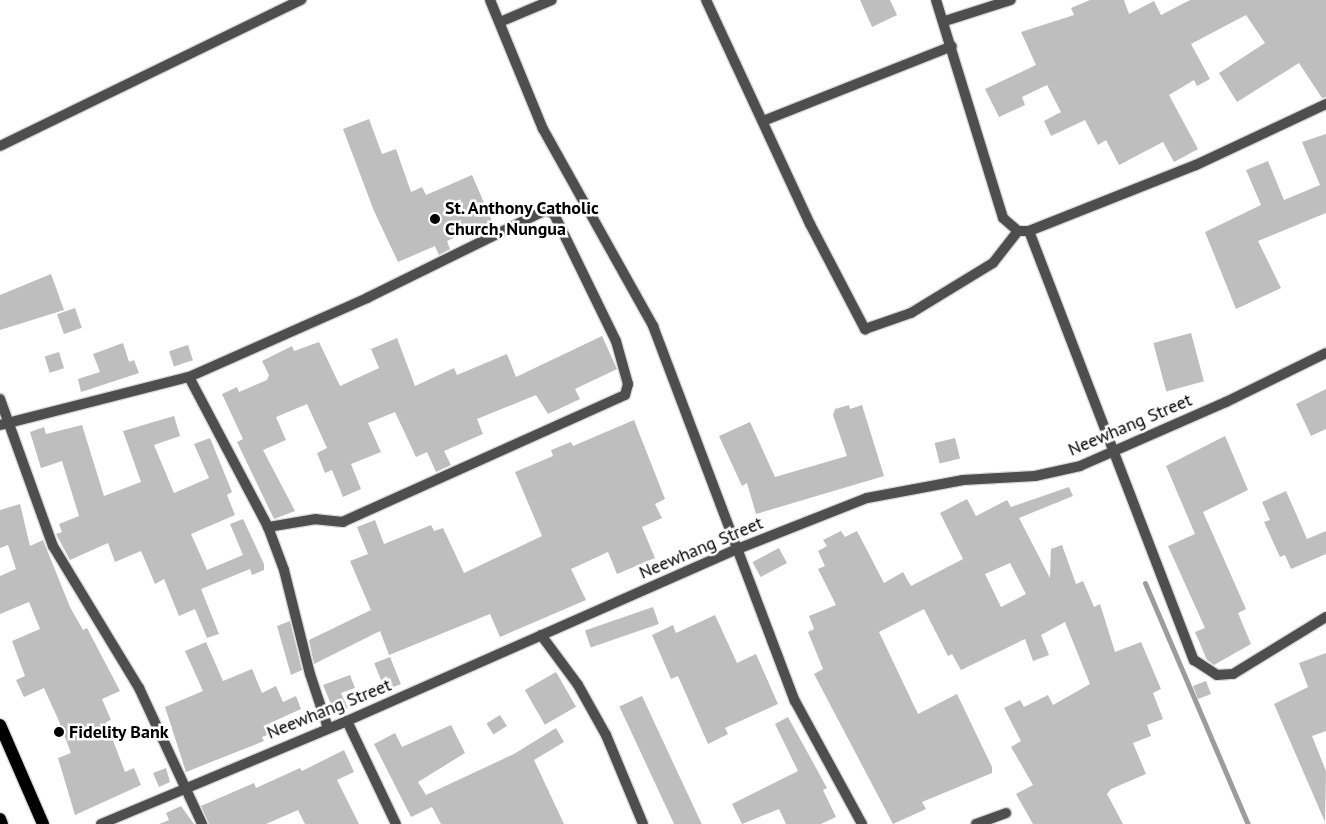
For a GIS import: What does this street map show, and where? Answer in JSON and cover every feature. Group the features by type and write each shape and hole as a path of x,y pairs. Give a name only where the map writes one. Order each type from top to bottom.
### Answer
{"main road":[{"path":"0,725 43,824"},
{"path":"0,819 2,824"}],"street":[{"path":"0,146 301,0"},
{"path":"490,0 543,129 653,326 735,550 795,701 862,824"},
{"path":"500,22 552,0"},
{"path":"706,0 762,121 865,329 911,313 993,263 1018,231"},
{"path":"936,0 945,21 1003,218 1018,231 1030,231 1196,165 1326,104"},
{"path":"945,21 1011,0"},
{"path":"762,121 952,46"},
{"path":"5,423 189,377 367,298 546,210 554,214 572,246 616,341 628,384 625,395 343,522 316,519 268,527"},
{"path":"1030,231 1113,454 1194,660 1202,669 1217,675 1233,674 1326,617"},
{"name":"Neewhang Street","path":"102,824 185,786 347,721 735,550 867,498 962,480 1035,476 1080,466 1113,454 1326,353"},
{"path":"189,377 268,527 284,570 310,674 328,728"},
{"path":"0,399 5,423 56,553 139,688 202,824"},
{"path":"541,635 578,685 606,735 643,824"},
{"path":"347,721 396,824"},
{"path":"976,824 1006,813"}],"building":[{"path":"860,0 890,0 897,15 872,27"},
{"path":"1090,0 1124,0 1129,14 1154,1 1161,15 1190,0 1326,0 1326,97 1322,98 1299,63 1237,102 1219,73 1265,43 1246,15 1191,44 1210,79 1197,86 1194,80 1169,95 1198,149 1174,162 1163,142 1119,165 1106,140 1098,145 1085,120 1051,136 1044,121 1061,112 1047,85 1022,97 1025,105 999,117 985,89 1036,65 1021,32 1074,15 1071,8"},
{"name":"St. Anthony Catholic Church, Nungua","path":"369,119 382,154 396,149 411,192 422,187 426,195 472,175 492,221 447,241 450,249 439,255 435,246 398,262 374,211 343,129"},
{"path":"1326,134 1326,213 1258,241 1281,288 1236,309 1205,232 1261,205 1246,170 1268,161 1284,200 1320,185 1302,142"},
{"path":"51,274 64,310 0,330 0,295"},
{"path":"75,308 82,328 64,334 57,314"},
{"path":"1191,333 1204,381 1166,391 1153,343"},
{"path":"602,336 617,369 575,389 580,399 548,414 536,395 477,419 483,434 444,451 451,465 436,472 427,452 416,457 395,412 368,423 381,452 351,464 361,489 343,497 332,470 325,473 317,453 327,448 307,404 276,417 286,440 263,450 295,511 274,519 237,442 243,439 222,394 237,387 239,392 267,380 269,375 262,361 292,346 294,351 319,342 340,386 379,368 371,349 397,338 415,386 454,368 457,375 507,354 516,377"},
{"path":"123,343 129,362 134,360 139,373 81,392 78,379 100,372 93,354"},
{"path":"188,345 193,360 174,366 169,351"},
{"path":"59,352 64,368 50,373 45,356"},
{"path":"1326,389 1326,429 1311,436 1296,404"},
{"path":"849,405 850,409 862,405 884,476 756,514 747,483 742,486 719,436 750,422 775,477 847,456 833,415 835,409"},
{"path":"174,416 180,436 154,445 174,493 209,478 194,444 210,438 232,492 227,495 235,515 191,534 207,570 243,555 230,524 243,519 264,564 264,570 252,575 250,569 201,589 219,634 207,638 195,609 179,616 164,579 155,584 141,551 115,562 108,543 70,560 56,534 62,532 59,524 79,516 62,461 41,468 30,432 44,427 46,434 82,425 104,496 141,482 123,431"},
{"path":"634,420 665,499 655,504 662,518 642,527 655,558 617,574 608,552 571,569 586,600 500,637 490,614 389,655 380,631 314,664 309,640 371,610 350,561 368,554 357,527 375,520 384,544 431,525 434,531 443,528 464,573 542,536 515,472 553,456 551,450 571,442 573,446"},
{"path":"1225,436 1248,490 1203,512 1246,609 1238,613 1251,644 1214,665 1207,660 1195,632 1205,628 1168,546 1195,534 1166,466"},
{"path":"955,438 960,458 940,463 935,443"},
{"path":"1069,487 1073,496 1019,518 1050,578 1051,549 1062,545 1076,584 1083,581 1094,607 1100,604 1115,652 1141,642 1161,689 1153,693 1163,719 1147,725 1151,736 1133,743 1146,774 1111,789 1107,794 1123,824 1033,824 1016,794 1033,785 1011,747 1021,741 1004,708 1020,700 1024,707 1048,695 1053,705 1090,684 1065,622 1041,635 1049,655 1033,661 1025,639 961,670 952,654 948,656 924,609 879,632 918,714 957,694 992,767 992,773 922,802 926,809 893,824 814,674 823,669 808,632 814,629 809,616 836,605 818,569 825,566 818,551 827,546 823,540 841,531 845,537 857,531 884,583 903,572 911,586 963,559 940,513 967,499 976,516 1007,500 1011,507","holes":["1010,563 1026,594 1001,607 985,574"]},
{"path":"1286,491 1307,539 1326,531 1326,554 1291,569 1285,555 1280,557 1264,522 1270,520 1262,502"},
{"path":"20,504 30,546 43,540 70,607 83,630 87,628 120,691 102,699 111,720 106,722 125,772 134,768 141,785 75,815 58,758 71,753 58,719 44,688 24,697 16,680 25,676 12,641 40,629 29,602 0,614 0,576 16,569 8,545 0,548 0,510"},
{"path":"779,548 787,563 760,577 753,562"},
{"path":"653,607 659,624 591,647 585,630"},
{"path":"715,615 737,663 756,654 778,704 725,728 728,734 708,744 678,676 671,679 652,635 673,625 676,633"},
{"path":"290,621 302,670 291,675 277,626"},
{"path":"206,642 223,681 252,669 262,693 276,686 283,702 296,696 301,709 266,725 270,734 262,737 264,741 186,772 165,707 203,691 185,651"},
{"path":"1326,653 1326,731 1312,736 1326,771 1325,822 1274,704 1308,687 1299,663"},
{"path":"390,657 401,684 385,690 374,663"},
{"path":"556,672 576,707 545,725 525,690"},
{"path":"350,675 355,688 341,693 348,708 335,714 323,685"},
{"path":"1206,681 1211,694 1198,699 1193,686"},
{"path":"642,696 702,824 674,824 619,707"},
{"path":"500,715 507,726 493,735 486,723"},
{"path":"788,717 827,788 823,790 836,817 821,824 786,824 779,809 742,824 732,804 798,771 775,724"},
{"path":"451,725 465,753 418,782 426,795 514,754 556,728 564,742 534,760 564,824 441,824 432,807 411,817 374,744 395,733 402,747"},
{"path":"344,750 354,772 337,780 359,824 305,824 298,810 266,824 209,824 201,806 254,783 256,788 300,768 302,771"},
{"path":"166,768 170,782 159,787 153,773"},
{"path":"181,806 194,824 159,824 169,820 166,813"}],"waterway":[{"path":"1145,583 1248,824"}],"place":[{"name":"St. Anthony Catholic Church, Nungua","path":"435,219"},
{"name":"Fidelity Bank","path":"59,732"}]}
